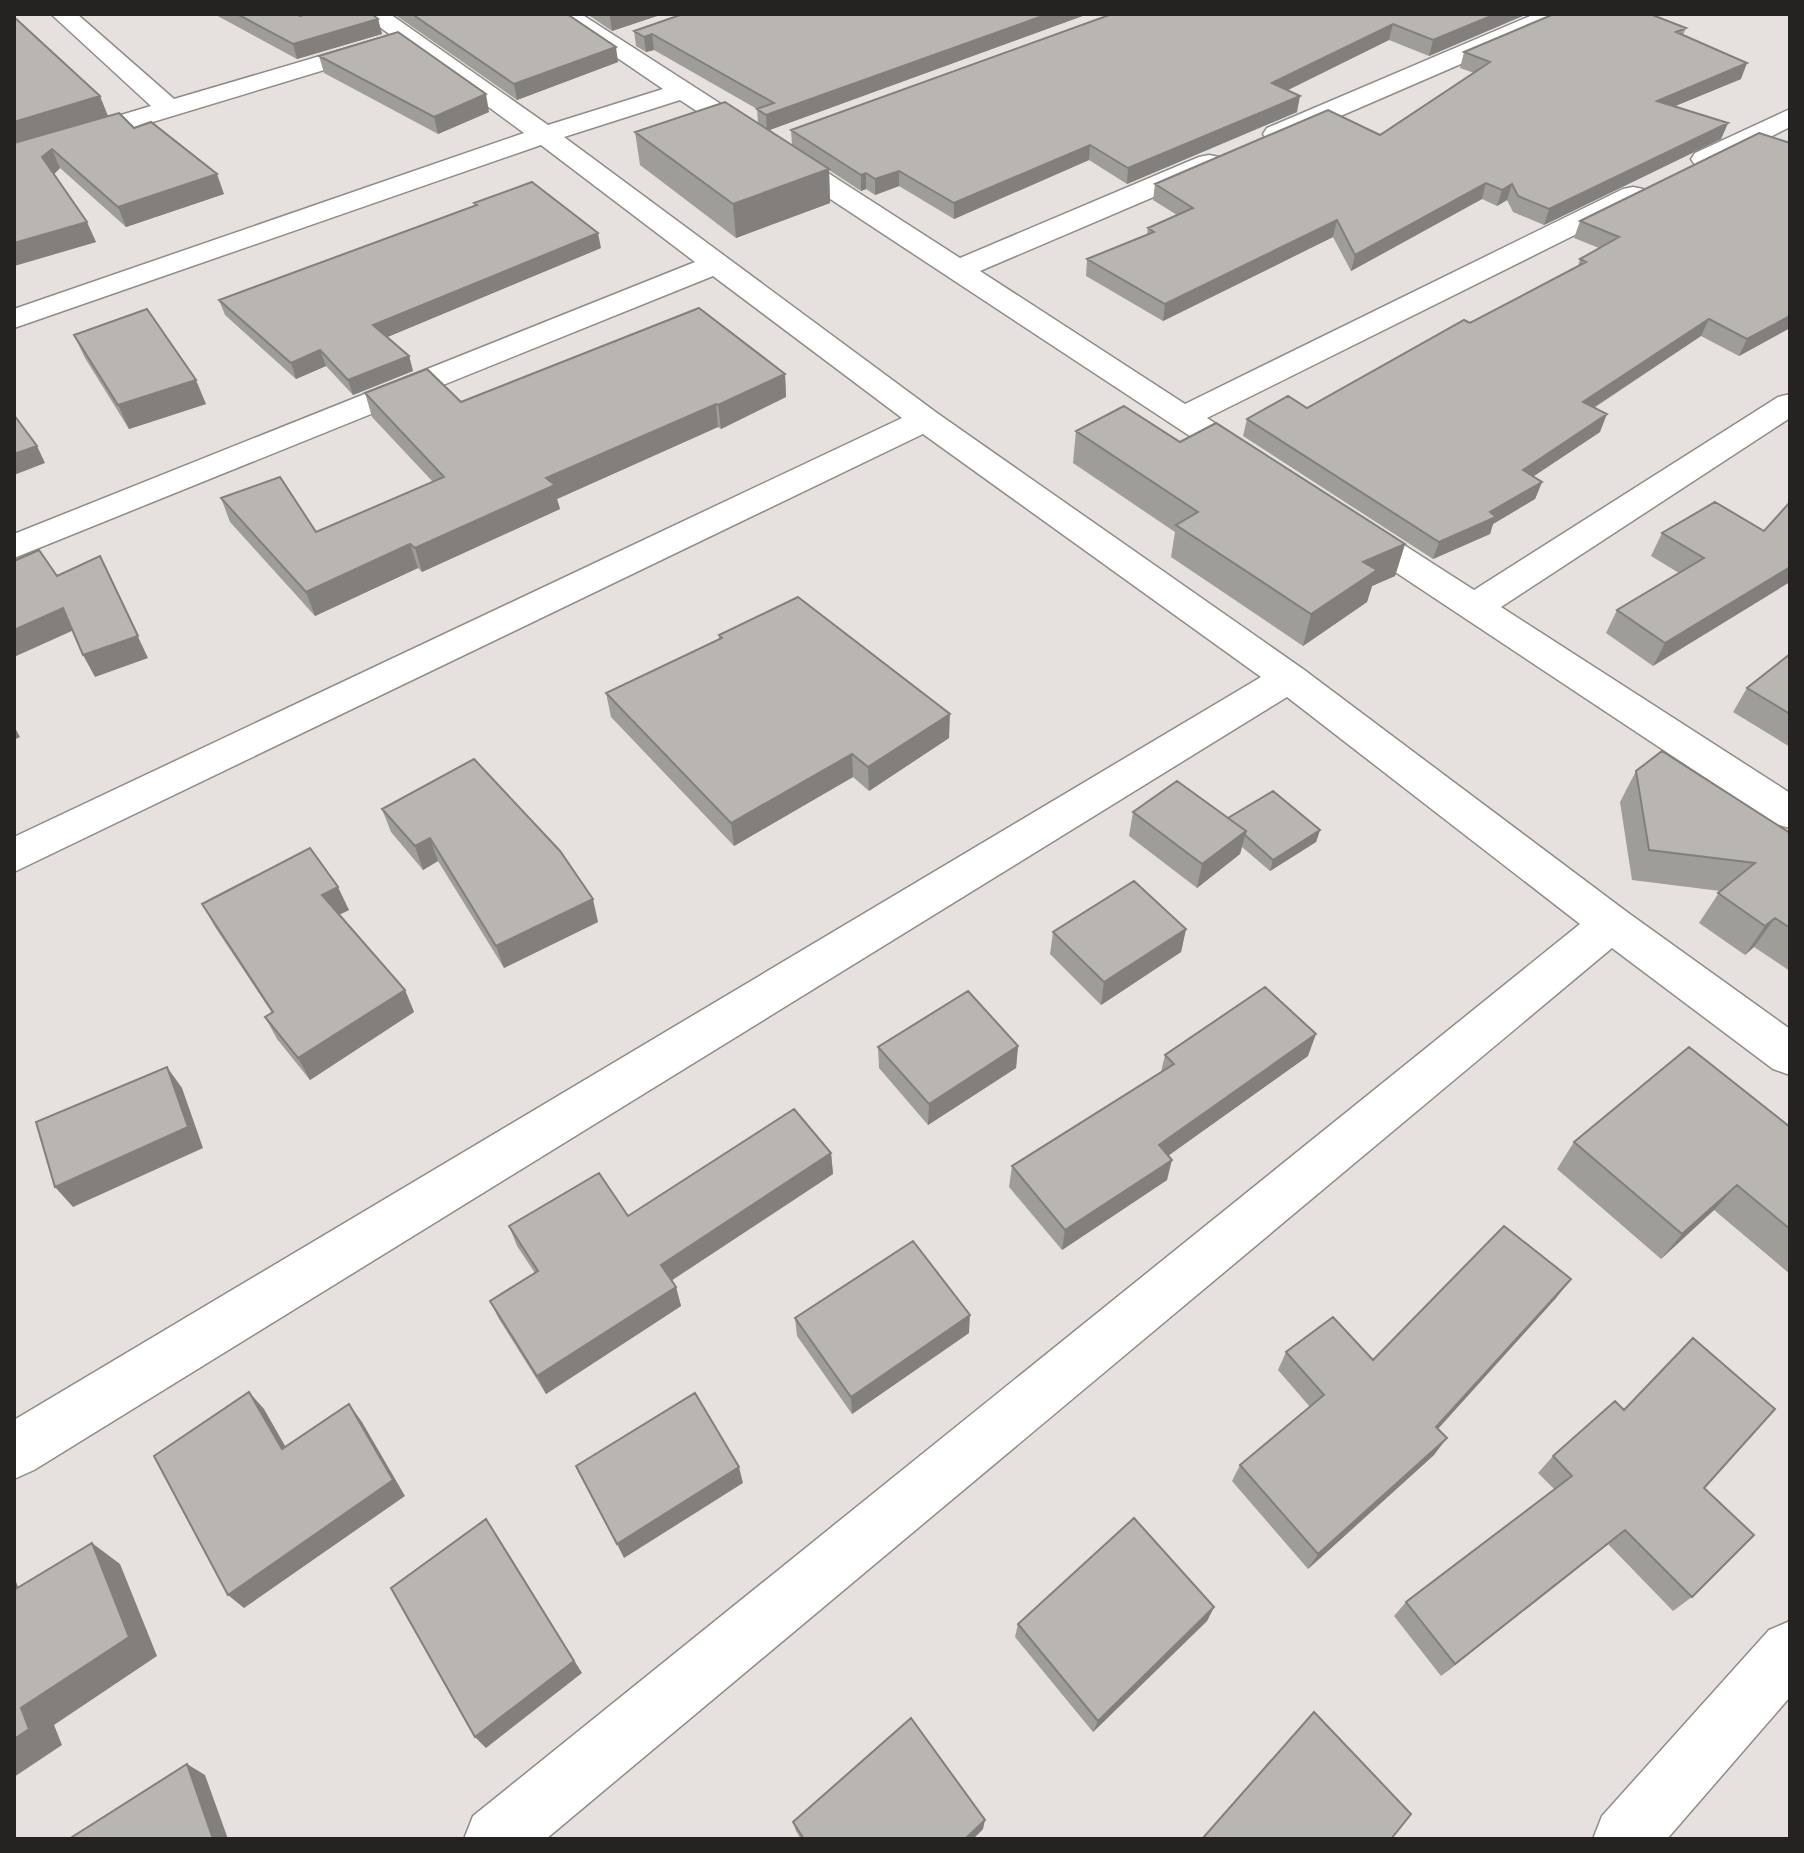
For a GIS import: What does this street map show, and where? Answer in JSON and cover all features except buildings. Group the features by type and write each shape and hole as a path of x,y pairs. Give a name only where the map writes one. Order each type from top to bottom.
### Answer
{"street":[{"path":"63,14 169,109"},
{"path":"374,14 544,135 925,420 1289,678 1611,924 1790,1055"},
{"path":"565,14 683,91 779,139 958,270 1275,477"},
{"path":"958,270 1556,14"},
{"path":"610,43 638,33"},
{"path":"14,156 407,37"},
{"path":"14,319 544,135 683,91"},
{"path":"1183,417 1790,117"},
{"path":"14,547 714,265"},
{"path":"1474,607 1790,404"},
{"path":"14,856 925,420"},
{"path":"1328,512 1790,813"},
{"path":"14,1451 1289,678"},
{"path":"496,1839 1611,924"},
{"path":"1625,1839 1790,1651"}]}
